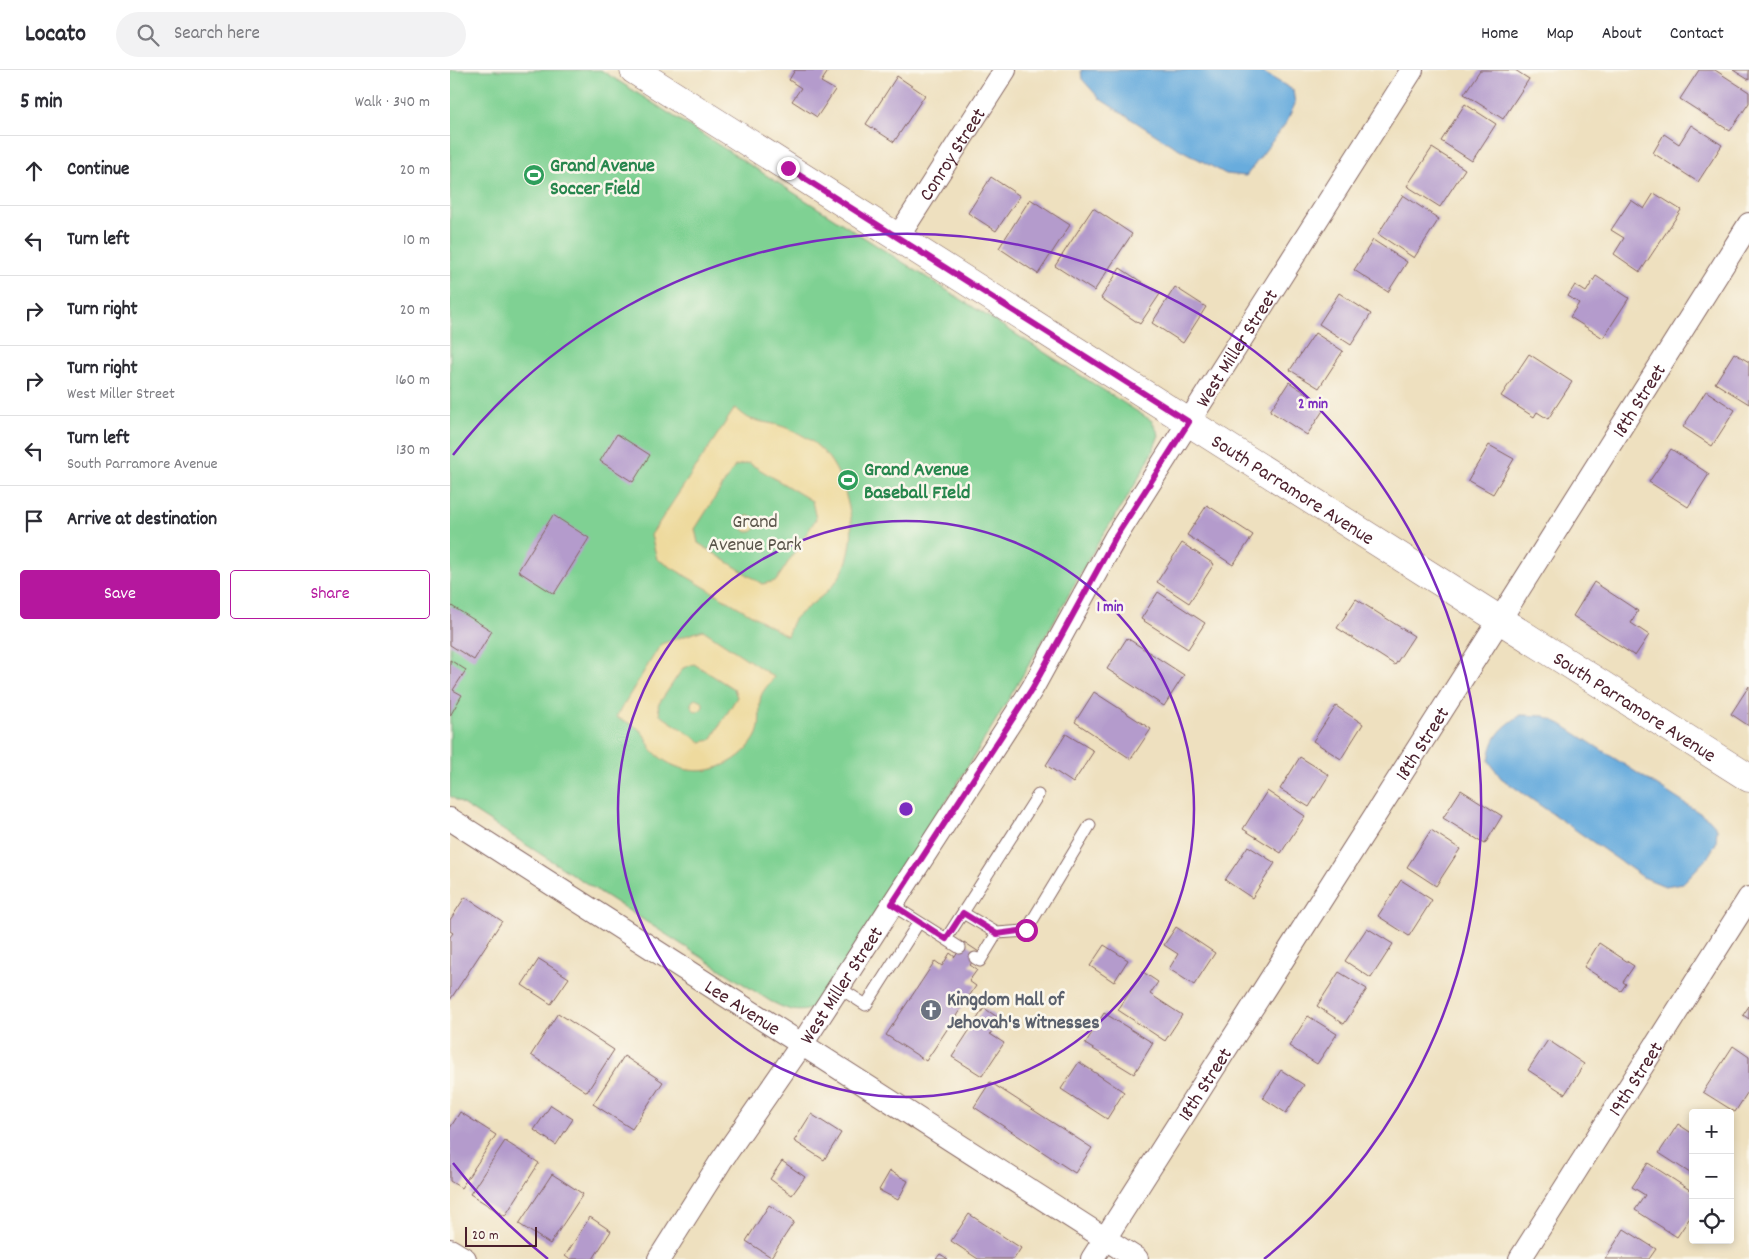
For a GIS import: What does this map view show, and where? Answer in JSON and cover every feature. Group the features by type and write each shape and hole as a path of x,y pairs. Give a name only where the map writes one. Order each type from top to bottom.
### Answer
{"street":[{"name":"South Parramore Avenue","path":"634,70 1749,778"},
{"name":"Conroy Street","path":"898,238 1005,70"},
{"name":"West Miller Street","path":"659,1259 721,1161 802,1044 1032,689 1115,538 1412,70"},
{"name":"18th Street","path":"1092,1259 1499,621 1749,224"},
{"name":"Lee Avenue","path":"450,820 1137,1259"},
{"name":"19th Street","path":"1520,1259 1749,898"},
{"path":"450,1250 464,1259"}],"lane":[{"path":"946,939 1038,795"},
{"path":"963,913 997,934 1026,930 1090,825"},
{"path":"892,904 960,948"},
{"path":"838,987 866,1005 919,922"},
{"path":"975,958 980,960 997,934"}],"green space":[{"name":"Grand Avenue Park","path":"450,70 601,70 1152,421 1159,435 1136,484 1097,545 1024,674 922,841 817,1006 811,1009 793,1010 770,1001 450,796"}],"sand":[{"path":"735,408 751,419 780,426 798,433 820,448 835,468 841,480 849,508 851,524 851,542 848,559 837,581 795,618 787,636 657,559 651,535","holes":["749,463 812,501 816,519 776,581 762,584 698,543 695,529 735,466"]},
{"path":"749,516 755,518 757,524 755,530 749,532 743,530 741,524 743,518"},
{"path":"703,630 774,677 761,696 757,734 744,752 724,765 697,771 670,764 654,752 638,728 616,717 661,644","holes":["694,664 734,689 737,697 711,740 701,742 660,715 658,705 683,668"]},
{"path":"695,699 699,699 703,705 699,711 695,711 691,707 691,703"}],"water":[{"path":"1081,70 1259,70 1293,90 1295,104 1286,123 1246,176 1226,174 1170,144 1100,99 1082,79"},
{"path":"1521,715 1544,716 1561,724 1709,819 1717,828 1716,843 1708,857 1683,883 1665,886 1643,877 1501,778 1489,761 1492,745 1503,729"}],"building":[{"path":"795,70 829,70 821,82 835,90 817,117 792,101 801,88 789,80"},
{"path":"1480,70 1515,70 1529,79 1503,119 1464,94"},
{"path":"1699,70 1715,70 1749,92 1749,103 1730,131 1680,99"},
{"path":"1733,70 1749,70 1749,80"},
{"path":"897,76 925,95 894,142 866,124"},
{"path":"1465,104 1496,124 1472,161 1441,141"},
{"path":"1691,125 1722,145 1698,182 1653,153 1664,134 1679,144"},
{"path":"1432,148 1465,169 1440,207 1407,186"},
{"path":"991,177 1020,196 996,231 968,213"},
{"path":"1654,193 1681,210 1640,272 1614,254 1624,238 1611,230 1631,200 1644,209"},
{"path":"1403,195 1439,219 1414,258 1378,234"},
{"path":"1030,199 1070,225 1038,274 999,248"},
{"path":"1093,208 1132,234 1094,291 1055,266"},
{"path":"1373,240 1407,262 1388,292 1354,270"},
{"path":"1120,268 1160,294 1140,324 1101,298"},
{"path":"1596,276 1629,298 1603,338 1570,317 1579,303 1568,296 1575,285 1586,292"},
{"path":"1175,287 1206,307 1183,343 1152,323"},
{"path":"1339,293 1371,314 1351,345 1319,324"},
{"path":"1315,333 1343,351 1319,388 1290,370"},
{"path":"1734,353 1749,362 1749,404 1715,383"},
{"path":"1529,354 1572,382 1548,419 1537,412 1534,417 1501,396"},
{"path":"1289,382 1326,406 1307,435 1270,411"},
{"path":"1706,391 1735,410 1712,446 1683,427"},
{"path":"617,434 650,455 633,482 600,461"},
{"path":"1489,445 1514,459 1493,494 1468,480"},
{"path":"1671,449 1709,474 1688,507 1649,482"},
{"path":"1207,505 1253,535 1233,565 1187,535"},
{"path":"553,515 589,538 554,594 518,571"},
{"path":"1182,543 1214,564 1189,603 1157,582"},
{"path":"1594,582 1638,611 1631,623 1649,635 1635,656 1573,616"},
{"path":"1158,592 1205,623 1188,649 1141,619"},
{"path":"1356,599 1414,636 1395,665 1337,628"},
{"path":"450,605 492,631 474,660 450,645"},
{"path":"1127,638 1184,675 1164,706 1107,669"},
{"path":"450,660 466,670 453,690 462,695 450,716"},
{"path":"1749,686 1749,726 1731,714"},
{"path":"1094,692 1151,729 1131,759 1075,722"},
{"path":"1336,706 1363,724 1341,759 1313,741"},
{"path":"1066,734 1094,751 1073,783 1046,765"},
{"path":"1300,757 1329,775 1309,807 1280,789"},
{"path":"1461,790 1502,816 1485,844 1443,818"},
{"path":"1267,791 1305,816 1281,853 1243,829"},
{"path":"1431,830 1460,849 1436,886 1407,867"},
{"path":"1248,846 1275,863 1252,898 1225,880"},
{"path":"1401,880 1432,900 1409,936 1378,916"},
{"path":"465,897 502,921 450,1000 450,937 453,933 450,931 450,920"},
{"path":"1176,927 1215,953 1194,985 1169,969 1178,954 1164,945"},
{"path":"1367,928 1393,944 1371,978 1345,961"},
{"name":"Kingdom Hall of Jehovah's Witnesses","path":"964,942 979,952 970,965 977,970 969,981 976,986 926,1061 886,1035 935,961 942,966 950,953 955,957"},
{"path":"1599,943 1634,966 1623,982 1626,984 1621,991 1584,967"},
{"path":"1104,945 1128,960 1114,982 1090,966"},
{"path":"539,959 569,978 551,1004 522,985"},
{"path":"1143,972 1158,982 1150,994 1182,1015 1165,1041 1118,1010"},
{"path":"1339,972 1367,989 1344,1024 1317,1006"},
{"path":"1749,1006 1749,1019 1743,1015"},
{"path":"984,1008 1000,1019 990,1034 1004,1043 982,1076 952,1057"},
{"path":"558,1013 614,1050 587,1092 531,1055"},
{"path":"1104,1013 1153,1043 1134,1074 1085,1044"},
{"path":"1308,1016 1337,1034 1317,1064 1289,1046"},
{"path":"1548,1040 1584,1064 1565,1094 1528,1070"},
{"path":"1733,1046 1749,1057 1749,1090 1735,1112 1734,1109 1730,1109 1703,1092"},
{"path":"624,1056 663,1082 632,1129 593,1104"},
{"path":"1079,1062 1124,1092 1107,1119 1061,1089"},
{"path":"1281,1070 1304,1085 1286,1113 1263,1098"},
{"path":"990,1082 1092,1148 1075,1173 974,1107"},
{"path":"551,1105 573,1119 556,1145 534,1130"},
{"path":"460,1112 496,1135 461,1188 450,1181 450,1128"},
{"path":"811,1114 841,1133 824,1160 794,1141"},
{"path":"1678,1124 1689,1131 1689,1172 1659,1153"},
{"path":"505,1141 539,1163 505,1216 470,1194"},
{"path":"782,1161 805,1177 792,1195 770,1179"},
{"path":"1648,1163 1689,1189 1689,1219 1677,1237 1635,1210 1645,1195 1632,1187"},
{"path":"890,1171 908,1181 898,1200 879,1190"},
{"path":"552,1174 583,1194 550,1244 519,1224"},
{"path":"769,1205 794,1222 771,1257 746,1241"},
{"path":"969,1214 1021,1248 1014,1259 978,1259 951,1241"},
{"path":"590,1217 611,1231 593,1259 569,1259 565,1256"},
{"path":"1624,1229 1656,1249 1649,1259 1605,1259"},
{"path":"940,1254 948,1259 936,1259"}],"place":[{"name":"Grand Avenue Soccer Field","path":"534,175"},
{"name":"Grand Avenue Baseball FIeld","path":"848,480"},
{"name":"Kingdom Hall of Jehovah's Witnesses","path":"931,1010"}],"route":[{"path":"788,168 1189,422 1115,538 1032,689 892,904 946,939 963,913 997,934 1026,930"}]}
